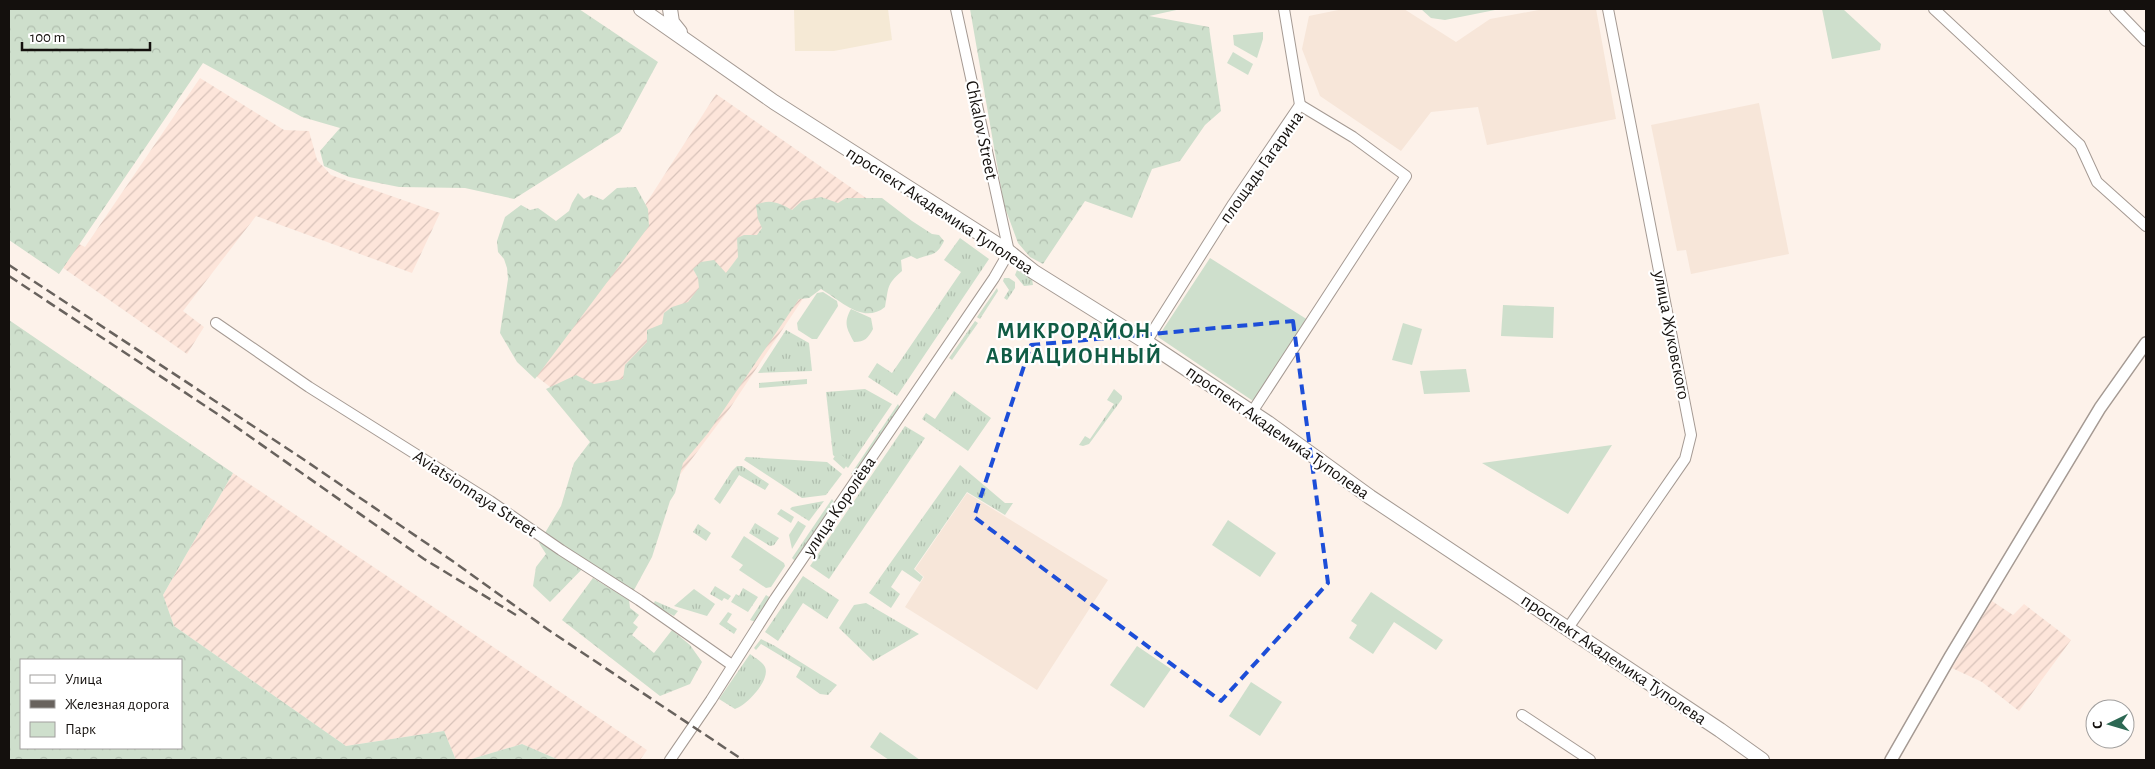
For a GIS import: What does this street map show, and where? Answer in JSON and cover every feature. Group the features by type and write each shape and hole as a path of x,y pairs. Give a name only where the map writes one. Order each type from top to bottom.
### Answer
{"main road":[{"name":"проспект Академика Туполева","path":"641,9 774,102 1009,252 1034,272 1146,342 1252,412 1370,497 1568,628 1762,760"},
{"path":"670,9 672,22 685,38"}],"street":[{"name":"Chkalov Street","path":"956,9 1009,252"},
{"path":"1284,9 1300,105"},
{"name":"улица Жуковского","path":"1568,628 1685,459 1691,435 1608,9"},
{"path":"1934,9 2080,145 2097,182 2146,226"},
{"path":"2115,9 2146,41"},
{"name":"площадь Гагарина","path":"1146,342 1233,204 1300,105 1353,137 1406,176 1252,412"},
{"name":"улица Королёва","path":"670,760 775,598 994,278 1009,252"},
{"name":"Aviatsionnaya Street","path":"216,323 308,387 490,502 639,600 732,665"},
{"path":"1891,760 1950,657 2100,408 2146,343"},
{"path":"1522,714 1590,760"}],"highlighted area":[{"path":"1293,321 1328,583 1221,701 974,517 1031,345"}],"shaded area":[{"path":"794,9 888,9 892,40 834,51 795,51"},
{"path":"1343,9 1404,9 1456,42 1490,19 1544,9 1596,9 1616,119 1487,145 1478,107 1431,112 1401,151 1320,96 1302,49 1309,16"},
{"path":"200,78 284,130 309,131 317,160 331,175 440,213 412,273 256,216 183,311 204,327 187,354 56,263 73,241 85,247"},
{"path":"716,94 869,200 730,408 679,476 658,471 536,376"},
{"path":"1759,103 1789,254 1691,274 1686,250 1677,251 1651,125"},
{"path":"233,473 647,750 640,760 559,760 522,744 468,760 456,760 444,731 346,746 174,626 163,595"},
{"path":"967,493 1108,580 1037,690 905,607 924,577 915,569"},
{"path":"1992,601 2013,615 2024,604 2071,640 2019,711 1982,682 1952,668"}],"green space":[{"path":"9,9 579,9 658,62 620,132 514,199 465,188 399,187 349,177 324,166 320,151 340,128 302,117 203,63 59,274 9,240"},
{"path":"970,9 1181,9 1149,16 1209,27 1221,111 1205,125 1180,161 1152,169 1132,218 1085,201 1043,264 1030,257 1018,243 1004,205"},
{"path":"1421,9 1500,9 1445,20 1431,18"},
{"path":"1822,9 1843,9 1881,44 1880,50 1832,59"},
{"path":"1263,32 1263,39 1257,58 1234,45 1233,35"},
{"path":"1233,52 1253,64 1248,75 1227,63"},
{"path":"636,187 648,209 649,226 535,379 517,362 500,333 508,279 504,259 498,252 497,241 505,217 521,205 530,210 538,208 556,221 569,211 578,193 584,199 591,195 603,200 617,188"},
{"path":"821,197 838,203 846,198 882,198 932,234 939,235 944,241 939,250 933,254 917,259 911,256 901,260 902,271 889,287 885,307 877,312 868,313 852,309 821,289 809,298 799,299 708,433 683,463 675,493 670,501 652,557 634,590 588,563 550,602 533,586 536,567 546,554 539,543 561,506 574,463 590,442 546,389 576,375 594,384 623,379 625,365 647,342 647,330 662,324 664,313 672,307 688,302 699,288 698,278 693,269 701,262 714,260 726,273 738,257 737,238 744,235 757,235 762,228 758,219 756,205 775,202 792,210 802,201"},
{"path":"960,238 989,259 897,396 868,377 877,363 892,373 961,272 944,260"},
{"path":"1210,258 1308,320 1253,401 1158,337"},
{"path":"1017,270 1032,279 1033,285 1024,286 1015,275"},
{"path":"1004,278 1009,278 1015,282 1015,288 1007,300 1004,298 1009,290 1003,281"},
{"path":"997,288 998,291 980,319 977,317"},
{"path":"823,292 837,301 838,306 817,339 812,339 798,330 797,323 817,293"},
{"path":"1503,305 1554,307 1553,338 1501,336"},
{"path":"851,309 871,318 873,329 864,340 854,342 848,330 847,318"},
{"path":"9,320 233,473 163,595 174,626 346,746 444,731 456,760 9,760"},
{"path":"975,321 978,323 952,360 949,358"},
{"path":"1403,323 1422,329 1412,365 1392,360"},
{"path":"786,330 809,343 812,371 758,373"},
{"path":"1466,369 1470,392 1424,394 1420,371"},
{"path":"807,379 807,384 759,388 759,383"},
{"path":"865,389 892,404 848,468 833,455 826,392"},
{"path":"1114,389 1122,396 1122,399 1089,444 1079,445 1085,436 1090,439 1114,404 1107,400"},
{"path":"954,391 991,418 968,451 922,419 926,413 935,419"},
{"path":"898,404 900,408 855,475 851,474"},
{"path":"905,426 925,438 829,579 810,566"},
{"path":"1612,445 1568,514 1482,463"},
{"path":"841,454 849,462 844,469 833,459 835,456 838,458"},
{"path":"746,457 827,462 842,474 826,495 802,498 744,460"},
{"path":"960,465 1005,503 1013,503 1005,515 967,492 914,569 923,577 920,582 902,570 891,587 900,594 891,608 869,593"},
{"path":"737,466 742,466 769,484 765,490 739,475 720,504 714,499"},
{"path":"832,499 835,504 798,559 794,560 792,558"},
{"path":"824,501 809,521 790,509 792,507"},
{"path":"781,509 794,517 791,523 777,514"},
{"path":"927,513 936,520 928,531 919,525"},
{"path":"1228,520 1276,553 1260,577 1212,545"},
{"path":"798,521 806,526 792,549 789,535"},
{"path":"755,523 779,538 774,545 770,546 749,533"},
{"path":"698,524 711,533 706,541 693,532"},
{"path":"744,536 784,563 785,566 771,587 766,588 739,570 743,565 731,557"},
{"path":"803,576 839,600 827,619 803,603 778,641 765,632"},
{"path":"593,578 629,600 630,608 639,615 633,623 638,627 632,635 654,653 672,630 690,645 702,662 690,684 660,696 562,620"},
{"path":"715,586 731,596 728,600 724,598 722,601 710,594"},
{"path":"743,588 758,597 748,612 731,602 736,594 739,596"},
{"path":"694,589 715,604 707,616 674,606"},
{"path":"1371,592 1443,640 1436,650 1394,622 1373,654 1349,638 1357,625 1351,621"},
{"path":"766,595 769,597 769,602 756,622 750,620"},
{"path":"655,601 678,611 674,616 653,605"},
{"path":"866,603 919,634 873,661 839,628 854,605"},
{"path":"728,612 732,614 727,622 737,629 734,634 719,624"},
{"path":"761,639 837,685 828,695 820,694 796,677 801,668 761,644 756,650 754,648"},
{"path":"1137,646 1171,669 1144,708 1110,685"},
{"path":"750,654 764,665 766,672 761,685 751,698 735,709 719,699"},
{"path":"1251,682 1282,702 1260,736 1229,716"},
{"path":"880,732 920,760 889,760 870,747"},
{"path":"522,744 559,760 468,760"}],"railway":[{"path":"9,265 300,457 454,562 547,629 743,760"},
{"path":"9,276 222,417 424,559 516,615"}],"district":[{"name":"МИКРОРАЙОН АВИАЦИОННЫЙ","path":"1074,342"}]}
